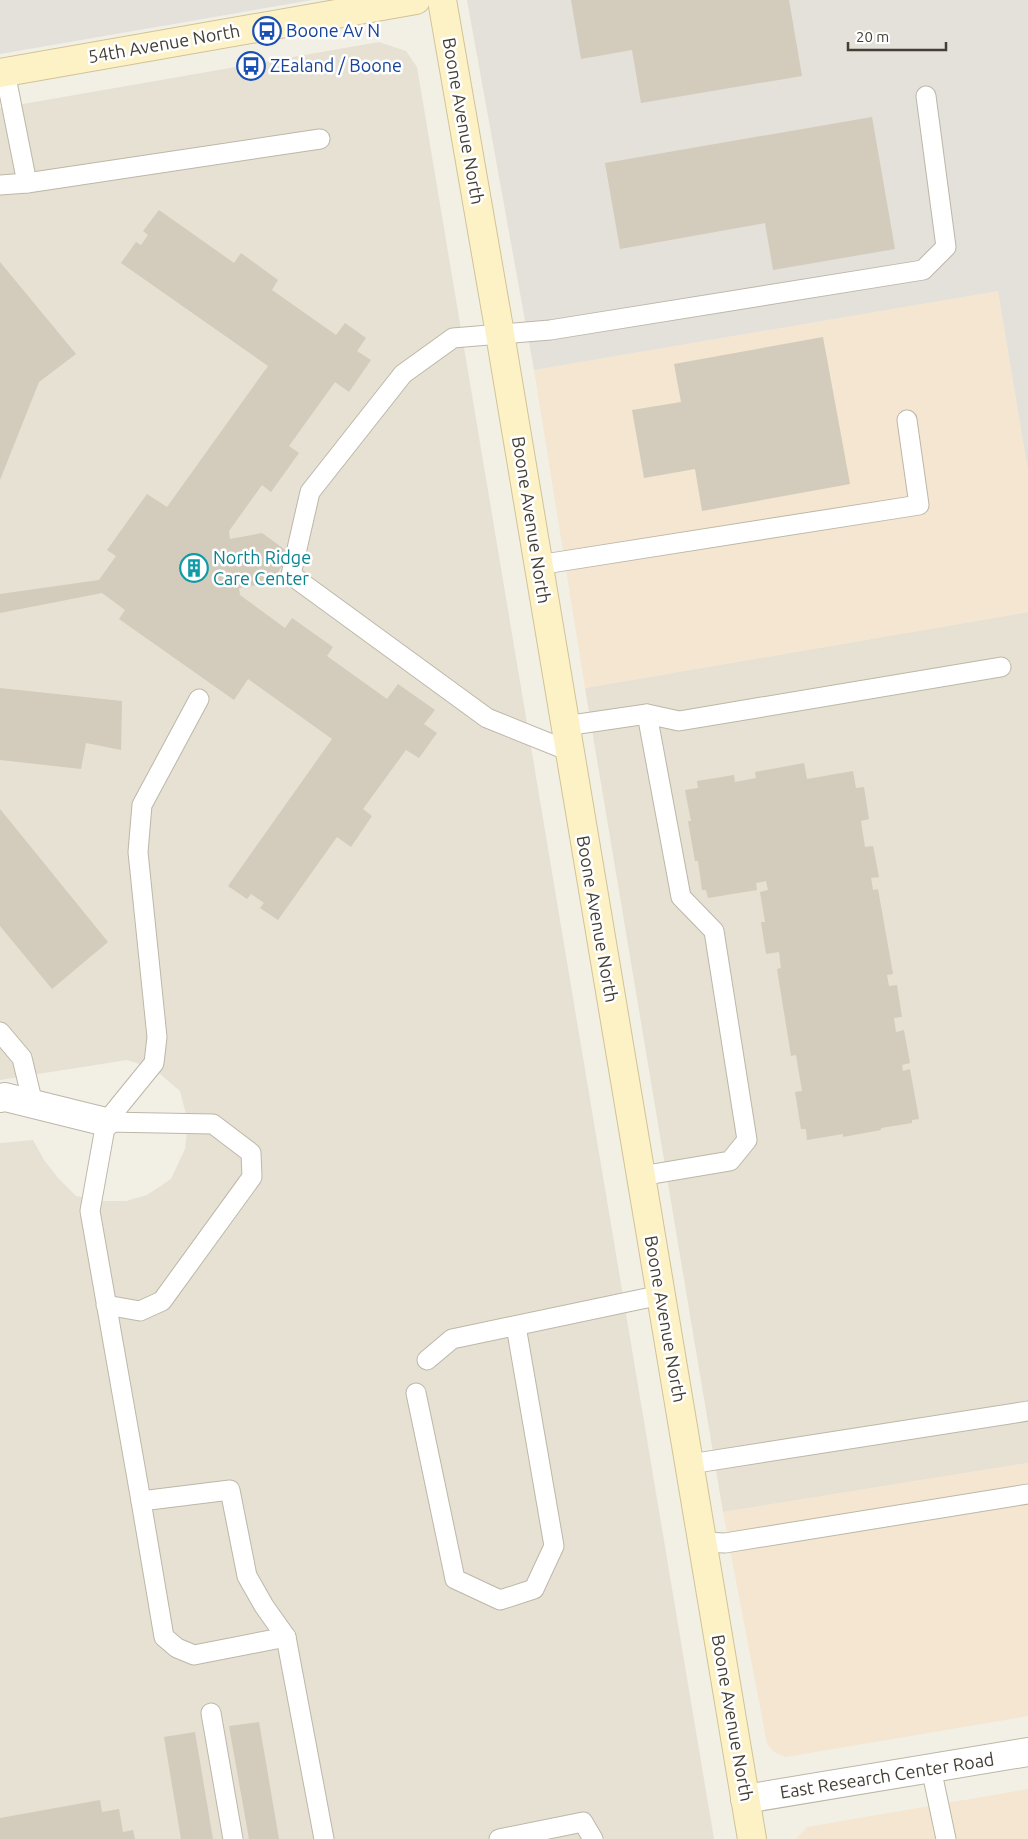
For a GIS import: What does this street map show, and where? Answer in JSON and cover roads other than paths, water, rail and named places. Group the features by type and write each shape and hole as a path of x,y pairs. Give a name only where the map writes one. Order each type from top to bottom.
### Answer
{"street":[{"name":"54th Avenue North","path":"2,72 416,0"},
{"name":"Boone Avenue North","path":"442,0 500,334 752,1839"},
{"path":"0,1098 5,1097 106,1122"},
{"name":"East Research Center Road","path":"745,1799 1028,1752"}],"lane":[{"path":"2,72 27,182"},
{"path":"926,96 946,246 923,270 550,330 453,338 403,374 310,492 291,575 487,718 567,739 647,714 680,721 1001,667"},
{"path":"0,185 320,139"},
{"path":"538,565 919,505 907,420"},
{"path":"199,699 142,805 138,852 157,1037 154,1063 106,1122 90,1211 164,1637 177,1648 194,1655 286,1637"},
{"path":"641,1176 730,1161 747,1140 714,931 681,897 647,714"},
{"path":"0,1032 22,1058 34,1104"},
{"path":"106,1122 214,1124 251,1153 252,1177 162,1301 140,1311 106,1305"},
{"path":"427,1360 452,1339 661,1295"},
{"path":"416,1393 455,1579 500,1600 534,1589 554,1546 516,1326"},
{"path":"690,1464 1028,1411"},
{"path":"141,1501 230,1490 247,1576 264,1606 286,1637 324,1839"},
{"path":"702,1542 725,1543 1028,1494"},
{"path":"211,1713 233,1839"},
{"path":"931,1768 946,1839"},
{"path":"499,1839 583,1822 593,1839"}],"place":[{"name":"Boone Av N","path":"267,31"},
{"name":"ZEaland / Boone","path":"251,66"},
{"name":"North Ridge Care Center","path":"194,568"}]}
